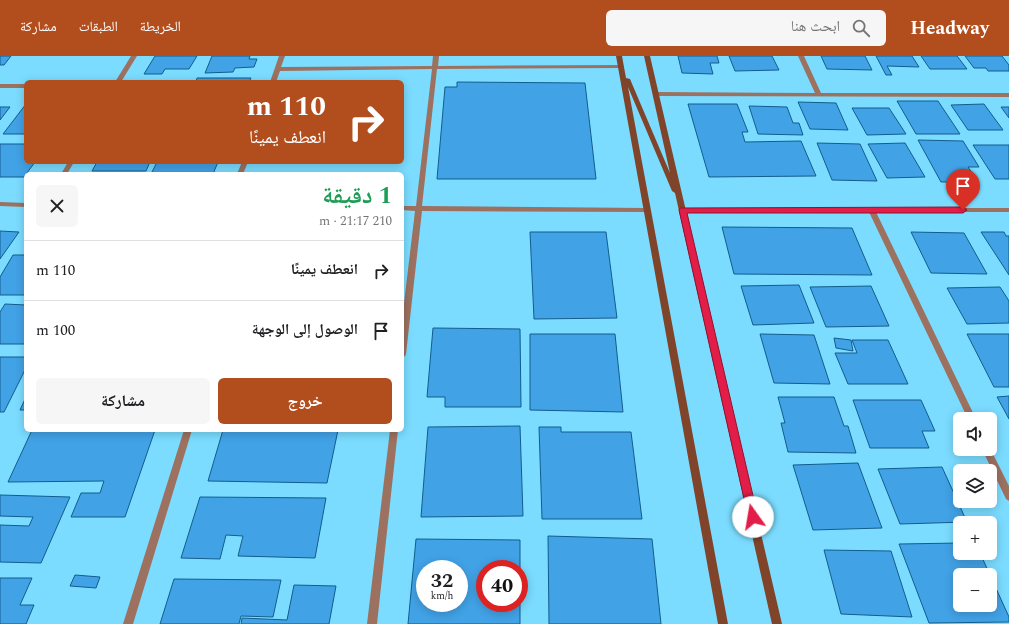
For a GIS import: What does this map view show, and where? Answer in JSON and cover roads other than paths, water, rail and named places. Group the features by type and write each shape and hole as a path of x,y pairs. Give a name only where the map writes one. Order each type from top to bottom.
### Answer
{"street":[{"path":"119,80 134,56"},
{"path":"274,80 282,56"},
{"path":"404,336 436,56"},
{"path":"619,56 723,624"},
{"path":"647,56 777,624"},
{"path":"801,56 819,94"},
{"path":"278,69 621,66"},
{"path":"621,66 683,210"},
{"path":"0,86 24,86"},
{"path":"656,94 1009,95"},
{"path":"0,204 24,204"},
{"path":"404,208 647,210"},
{"path":"683,210 1009,210"},
{"path":"871,210 969,412"},
{"path":"128,624 187,432"},
{"path":"372,624 394,432"},
{"path":"989,456 1009,496"}]}
